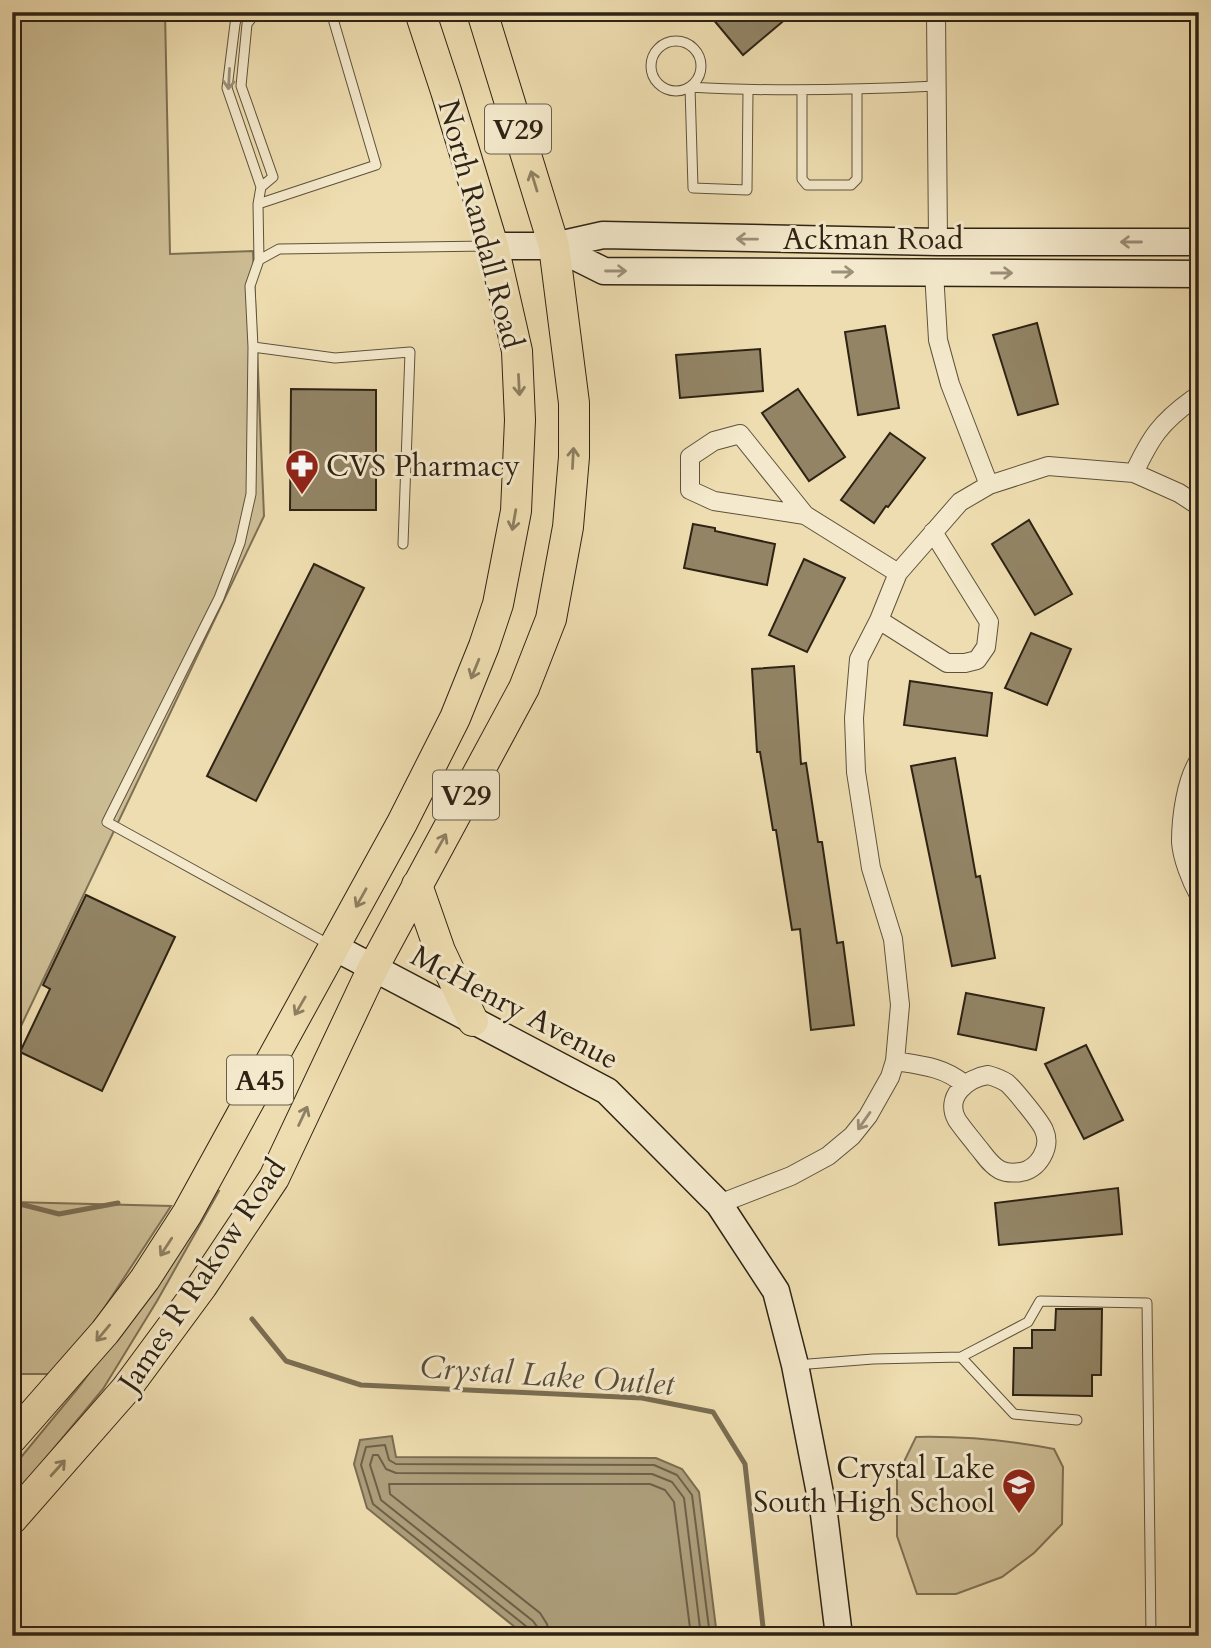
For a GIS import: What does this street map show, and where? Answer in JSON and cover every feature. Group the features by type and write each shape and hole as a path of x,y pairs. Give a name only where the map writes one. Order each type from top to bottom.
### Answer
{"main road":[{"name":"North Randall Road","path":"334,947 455,719 498,604 516,511 520,420 517,351 493,246 420,12"},
{"name":"North Randall Road","path":"373,968 524,688 551,619 568,527 574,457 574,403 554,246 482,12"},
{"path":"417,886 440,951 472,1021"},
{"name":"James R Rakow Road","path":"12,1438 105,1332 145,1279 187,1214 334,947"},
{"name":"James R Rakow Road","path":"12,1519 126,1389 223,1256 274,1178 373,968"}],"street":[{"path":"936,12 938,242"},
{"name":"Ackman Road","path":"493,246 554,246 603,235 938,242 1199,242"},
{"name":"Ackman Road","path":"554,246 604,271 1199,274"},
{"path":"934,272 938,341 950,384 989,485"},
{"path":"1134,473 1149,441 1169,417 1193,399 1199,401"},
{"path":"804,515 714,501 691,489 691,457 714,441 740,434 804,515 898,573"},
{"path":"719,1205 791,1176 836,1150 868,1116 890,1077 895,1061 900,1005 893,939 871,868 856,772 854,718 859,659 879,620 898,573 960,502 989,485 1048,466 1134,473 1179,493 1199,506"},
{"path":"879,620 947,663 976,660 986,647 989,622 933,532"},
{"path":"1199,760 1189,777 1181,844 1193,885 1199,895"},
{"name":"McHenry Avenue","path":"334,947 607,1091 719,1205 776,1291 795,1365 824,1514 839,1636"},
{"path":"895,1061 932,1067 952,1074 964,1084"},
{"path":"988,1075 1000,1078 1010,1085 1044,1130 1046,1142 1036,1165 1013,1173 1000,1170 990,1163 956,1118 954,1106 957,1094 964,1084 975,1077 988,1075"}],"lane":[{"path":"238,12 227,88 261,187 258,204 259,260 250,286 253,347 251,494 240,543 219,598 107,822 334,947"},
{"path":"256,12 247,24 241,86 273,177 261,187"},
{"path":"258,204 376,165 331,12"},
{"path":"748,91 747,190 694,188 690,88 700,74 700,57 688,44 671,41 658,49 651,64 654,79 674,92 690,88 748,91 936,86"},
{"path":"802,90 802,179 807,185 851,185 857,179 857,90"},
{"path":"259,260 279,249 493,246"},
{"path":"253,347 335,358 410,352 404,544"},
{"path":"795,1365 873,1359 961,1357 1027,1322 1040,1301 1147,1303 1151,1636"},
{"path":"961,1357 1014,1414 1077,1420"}],"shaded area":[{"path":"12,12 165,12 170,254 253,251 264,516 12,1045"},
{"path":"215,1189 219,1191 157,1301 103,1389 12,1499 12,1468 79,1387 126,1324"},
{"path":"12,1202 171,1206 61,1374 12,1374"},
{"path":"916,1437 985,1439 1054,1449 1063,1467 1062,1524 1034,1553 1002,1577 956,1594 917,1594 897,1536 897,1476"}],"water":[{"path":"392,1436 396,1457 656,1458 682,1469 699,1492 717,1636 526,1636 367,1508 354,1464 360,1440"}],"building":[{"path":"707,12 794,12 743,55"},
{"path":"1037,323 1058,404 1018,415 993,335"},
{"path":"885,326 899,408 858,415 845,332"},
{"path":"760,349 763,391 680,398 676,355"},
{"name":"CVS Pharmacy","path":"291,389 376,390 376,510 290,510"},
{"path":"798,389 845,457 809,481 762,413"},
{"path":"890,433 925,458 874,523 841,500"},
{"path":"1029,520 1072,594 1035,615 992,544"},
{"path":"693,524 775,544 767,585 684,568"},
{"path":"804,559 845,578 807,652 769,635"},
{"path":"314,564 364,588 256,801 207,776"},
{"path":"1031,633 1071,649 1047,705 1005,688"},
{"path":"794,666 801,764 806,763 818,842 822,842 837,943 843,942 854,1025 811,1030 800,929 792,930 776,830 773,830 760,752 757,752 752,669"},
{"path":"910,681 992,693 987,736 904,725"},
{"path":"955,758 976,877 980,876 995,958 952,966 911,766"},
{"path":"86,895 175,937 102,1091 20,1052 50,989 43,985"},
{"path":"966,993 1044,1008 1036,1050 958,1034"},
{"path":"1086,1045 1123,1120 1084,1139 1045,1064"},
{"path":"1118,1188 1122,1234 999,1245 995,1203"},
{"path":"1056,1309 1102,1309 1101,1375 1092,1375 1092,1396 1013,1395 1014,1348 1032,1348 1032,1330 1055,1330"}],"waterway":[{"name":"Crystal Lake Outlet","path":"12,1202 59,1214 118,1203"},
{"name":"Crystal Lake Outlet","path":"252,1319 286,1361 361,1385 642,1398 713,1412 745,1464 764,1636"}],"place":[{"name":"CVS Pharmacy","path":"302,496"},
{"name":"Crystal Lake South High School","path":"1019,1515"}]}
